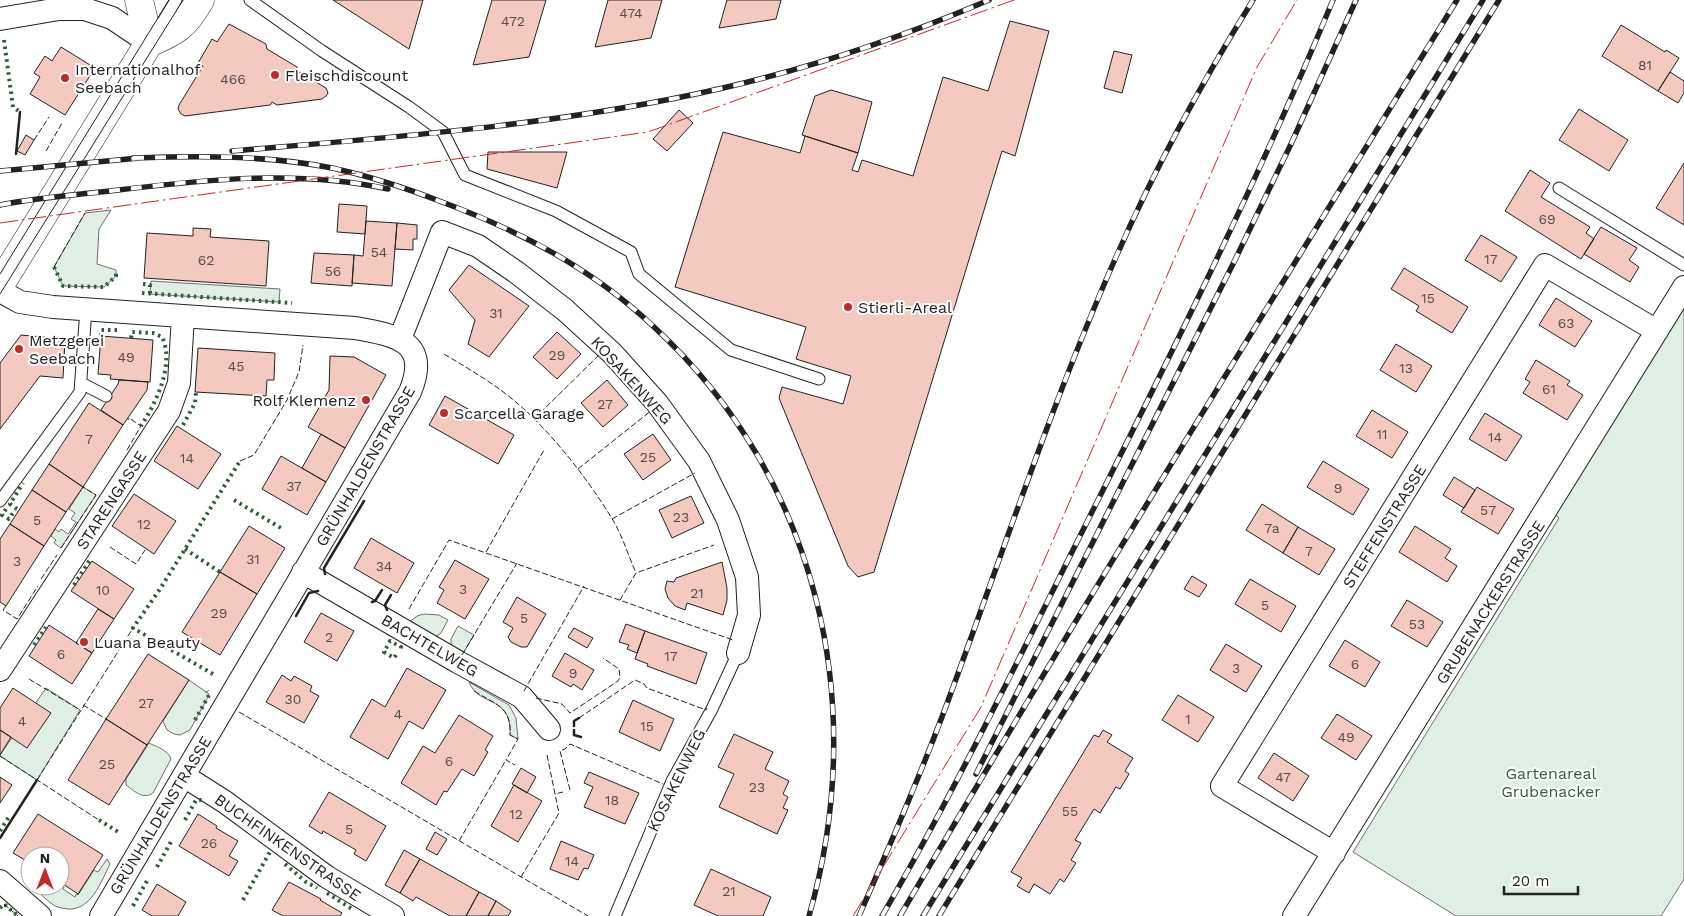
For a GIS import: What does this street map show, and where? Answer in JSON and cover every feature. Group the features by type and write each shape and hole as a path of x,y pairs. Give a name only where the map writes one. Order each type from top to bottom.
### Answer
{"main road":[{"path":"139,0 149,43"},
{"path":"0,285 149,43 180,28 190,18 200,0"}],"street":[{"path":"0,19 83,4 112,18 149,43"},
{"name":"KOSAKENWEG","path":"400,339 442,232 478,246 516,272 565,310 612,353 657,403 694,454 728,520 747,577 749,615 738,653"},
{"name":"STEFFENSTRASSE","path":"1334,853 1222,786 1545,265 1657,331"},
{"name":"GRUBENACKERSTRASSE","path":"1294,916 1684,287"},
{"path":"0,291 20,302 53,307 355,328 400,339"},
{"name":"STARENGASSE","path":"0,670 169,411 179,382 183,316"},
{"name":"GRÜNHALDENSTRASSE","path":"101,916 413,384 416,376 415,355 411,348 400,339"},
{"name":"BACHTELWEG","path":"303,572 522,697 549,729"},
{"name":"BUCHFINKENSTRASSE","path":"184,776 225,802 327,877 393,916"},
{"path":"0,880 40,916"}],"lane":[{"path":"149,43 176,0"},
{"path":"250,0 443,132 465,175 556,212 631,252 639,274 731,350 820,379"},
{"path":"1559,188 1684,266"},
{"path":"0,501 80,392 86,309"},
{"path":"81,382 106,396"},
{"name":"KOSAKENWEG","path":"616,916 672,781 712,709 738,653"}],"green space":[{"path":"111,210 99,229 97,264 116,270 116,276 104,287 63,286 54,267 85,213"},
{"path":"151,281 280,289 279,302 150,294"},
{"name":"Gartenareal Grubenacker","path":"1684,303 1684,879 1661,916 1456,916 1353,852 1559,518 1553,513"},
{"path":"83,487 96,495 61,548 54,543 56,540 51,536 55,529 59,532 61,529 68,534 76,522 71,519 75,513 69,509"},
{"path":"424,614 439,615 448,620 441,633 435,637 408,623 417,616"},
{"path":"458,626 474,635 462,655 451,645 451,639"},
{"path":"189,680 209,694 190,730 180,735 174,734 167,730 163,721"},
{"path":"469,682 509,705 516,718 518,739 510,735 509,722 506,713 501,707 480,695"},
{"path":"46,688 80,710 37,780 0,755"},
{"path":"149,743 165,751 171,759 153,793 146,796 139,794 126,785 126,779"},
{"path":"107,859 110,864 99,887 83,905 75,908 60,908 42,896 70,896 70,894 75,897 94,870 98,872"}],"building":[{"path":"333,0 423,0 409,49"},
{"path":"492,0 546,0 529,57 473,65"},
{"path":"608,0 662,0 651,38 595,47"},
{"path":"727,0 781,0 776,19 719,28"},
{"name":"Stierli-Areal","path":"1010,21 1049,31 1015,156 1002,151 874,572 858,577 848,566 779,398 782,387 843,404 851,376 796,359 806,327 675,287 723,132 800,153 805,136 858,153 852,170 858,172 862,160 913,176 943,77 988,91"},
{"path":"229,24 266,44 267,49 297,67 299,72 326,88 328,93 326,96 322,99 277,105 272,102 270,105 185,116 181,114 178,109 179,105 203,66 198,63 212,39 217,42"},
{"path":"1621,25 1665,52 1666,50 1679,58 1658,91 1602,56"},
{"path":"61,47 95,68 65,115 30,94 40,77 34,73 45,56 52,61"},
{"path":"1114,51 1132,55 1122,93 1104,88"},
{"path":"1670,72 1684,81 1684,93 1678,103 1658,91"},
{"path":"831,90 872,102 858,153 802,135 815,96"},
{"path":"1579,109 1628,140 1609,171 1559,140"},
{"path":"679,110 693,123 667,151 653,139"},
{"path":"26,135 34,140 25,155 17,151"},
{"path":"488,152 567,152 557,188 487,169"},
{"path":"1684,163 1684,225 1656,208"},
{"path":"1530,170 1550,183 1541,197 1590,227 1586,233 1594,239 1581,259 1505,211"},
{"path":"339,204 367,206 365,234 337,232"},
{"path":"366,221 397,223 392,286 352,283 354,255 363,256"},
{"path":"397,223 417,225 417,239 413,239 413,250 395,249"},
{"path":"1601,227 1637,248 1629,260 1639,267 1630,282 1584,254"},
{"path":"193,228 211,229 210,237 269,241 266,286 144,278 147,233 193,236"},
{"path":"1481,235 1517,257 1501,282 1465,260"},
{"path":"314,253 354,255 352,286 311,283"},
{"path":"469,265 529,306 489,357 468,344 475,320 449,290"},
{"path":"1404,268 1468,307 1452,333 1416,311 1419,306 1391,289"},
{"path":"1556,298 1592,321 1575,347 1539,325"},
{"path":"557,332 581,354 557,379 533,357"},
{"path":"21,335 65,339 63,378 40,376 0,429 0,363"},
{"path":"101,336 153,340 150,382 110,379 111,375 98,374"},
{"path":"1396,344 1432,366 1416,392 1380,370"},
{"path":"198,348 275,353 274,380 267,380 266,396 195,392"},
{"path":"330,356 354,357 386,375 345,448 308,427 329,390"},
{"path":"1536,360 1570,381 1567,385 1583,395 1567,420 1523,393 1530,382 1525,379"},
{"path":"119,380 148,382 147,390 123,425 101,410"},
{"path":"607,380 628,405 603,427 581,403"},
{"path":"445,396 514,435 498,464 429,425"},
{"path":"89,403 123,425 83,487 49,464"},
{"path":"1372,410 1408,432 1392,458 1356,436"},
{"path":"1485,413 1522,436 1506,461 1469,439"},
{"path":"177,426 221,454 198,489 154,461"},
{"path":"321,434 345,448 326,482 302,468"},
{"path":"653,434 671,460 643,480 624,454"},
{"path":"281,456 326,482 307,515 262,489"},
{"path":"1323,461 1369,489 1353,515 1307,487"},
{"path":"49,464 83,487 66,512 32,490"},
{"path":"1454,477 1475,490 1464,508 1443,495"},
{"path":"1477,487 1514,509 1498,534 1461,512"},
{"path":"32,490 66,512 44,546 10,524"},
{"path":"134,494 176,521 154,554 112,526"},
{"path":"691,496 704,523 672,538 659,510"},
{"path":"1262,504 1298,527 1283,553 1246,530"},
{"path":"10,524 44,546 6,606 0,602 0,539"},
{"path":"249,526 285,548 257,594 220,572"},
{"path":"1415,526 1451,549 1445,558 1457,566 1447,582 1399,552"},
{"path":"1298,527 1335,549 1319,575 1283,553"},
{"path":"371,538 414,563 397,593 354,568"},
{"path":"455,560 489,579 465,619 437,603 444,590 439,587"},
{"path":"92,561 134,589 114,619 71,591"},
{"path":"722,562 727,588 727,600 723,615 687,603 685,610 675,606 668,598 665,589 667,581 674,582 676,578"},
{"path":"220,572 257,594 220,655 182,632"},
{"path":"1192,576 1207,585 1199,597 1184,589"},
{"path":"1250,579 1296,606 1281,632 1235,604"},
{"path":"517,597 546,614 527,647 521,647 511,642 508,637 513,628 503,622"},
{"path":"1407,600 1443,622 1427,647 1391,626"},
{"path":"98,609 114,619 92,653 76,643"},
{"path":"321,613 354,631 337,661 304,642"},
{"path":"626,624 645,631 637,653 627,649 629,645 619,642"},
{"path":"49,625 92,653 72,684 29,656"},
{"path":"574,628 593,638 587,648 568,637"},
{"path":"645,631 707,653 696,684 647,666 648,664 635,659"},
{"path":"1345,640 1380,662 1365,687 1329,666"},
{"path":"1226,644 1262,666 1246,692 1210,670"},
{"path":"565,653 594,670 582,690 573,684 571,687 552,676"},
{"path":"148,654 189,680 147,745 106,719"},
{"path":"407,668 446,690 423,729 409,721 388,759 350,737 372,699 385,707"},
{"path":"282,675 291,681 294,676 312,686 310,691 319,696 304,723 266,702"},
{"path":"13,688 51,713 27,748 0,730 0,708"},
{"path":"1178,695 1214,717 1198,742 1162,720"},
{"path":"633,700 674,719 660,751 619,732"},
{"path":"1337,714 1372,736 1356,760 1321,738"},
{"path":"459,715 493,736 485,750 488,752 474,776 462,769 447,792 444,791 436,805 401,783 423,746 435,753"},
{"path":"106,719 147,745 109,805 68,780"},
{"path":"0,730 11,737 0,755"},
{"path":"1103,730 1112,735 1107,742 1133,758 1125,771 1129,774 1120,789 1116,787 1100,813 1094,809 1075,840 1081,843 1071,860 1076,863 1064,882 1060,879 1050,894 1034,884 1029,893 1017,886 1022,878 1011,872 1094,735 1099,737"},
{"path":"734,734 773,752 765,769 789,781 783,794 788,797 783,808 788,810 777,834 719,807 734,774 718,767"},
{"path":"1274,753 1309,776 1293,801 1258,778"},
{"path":"521,768 536,777 527,793 512,784"},
{"path":"589,772 639,793 625,824 584,807 593,787 584,783"},
{"path":"0,777 12,785 0,803"},
{"path":"514,785 542,801 518,842 491,826"},
{"path":"329,792 386,826 366,861 354,854 356,850 323,831 322,834 309,826"},
{"path":"38,814 103,855 78,894 70,889 70,846 20,846 20,857 13,853"},
{"path":"198,814 217,826 216,828 238,841 229,856 238,861 229,876 179,846"},
{"path":"435,832 447,839 437,855 426,849"},
{"path":"561,841 594,855 588,869 584,868 578,880 550,869"},
{"path":"404,850 420,859 400,893 385,885"},
{"path":"420,859 479,892 466,916 450,916 416,897 413,901 400,893"},
{"path":"711,869 771,897 763,916 718,916 694,905"},
{"path":"289,882 342,913 340,916 283,916 272,910"},
{"path":"157,884 186,902 178,916 152,916 142,910"},
{"path":"479,892 496,901 488,916 466,916"},
{"path":"496,901 511,911 508,916 488,916"}],"tram line":[{"path":"0,274 169,0"},
{"path":"0,294 183,0"}],"railway":[{"path":"232,151 417,135 540,121 662,101 757,80 824,61 891,39 989,0"},
{"path":"859,916 933,739 1052,414 1116,257 1180,126 1253,0"},
{"path":"882,916 936,820 987,722 1182,330 1245,199 1333,0"},
{"path":"976,774 1234,262 1291,144 1356,0"},
{"path":"900,916 1106,571 1457,0"},
{"path":"923,916 1483,0"},
{"path":"939,916 1499,0"},
{"path":"133,158 233,157 332,168 387,183 471,213 527,239 581,270 606,287 654,327 710,387 756,453 791,524 816,599 830,676 834,756 827,836 809,916"},
{"path":"0,171 139,158"},
{"path":"0,205 144,187 249,178 319,179 388,189"}],"hedge":[{"path":"4,40 13,107 20,112"},
{"path":"54,267 63,286 104,287 116,276 116,272"},
{"path":"143,284 150,285 150,294"},
{"path":"142,293 292,303"},
{"path":"101,336 101,330 118,330"},
{"path":"131,338 132,332 153,333 162,337 165,348 165,371 162,383 158,395 141,426"},
{"path":"183,425 195,403 196,392"},
{"path":"213,674 133,628 160,589 240,461"},
{"path":"17,509 10,504 23,483"},
{"path":"234,500 281,528"},
{"path":"6,509 2,515 9,519 13,513"},
{"path":"185,549 220,572"},
{"path":"74,585 91,558"},
{"path":"34,645 46,627"},
{"path":"396,655 394,658 384,652 390,641 401,647 399,651"},
{"path":"195,720 208,697 207,691"},
{"path":"185,820 196,800 203,800"},
{"path":"0,831 10,815"},
{"path":"99,820 120,833"},
{"path":"157,867 172,840"},
{"path":"243,900 271,850"},
{"path":"285,864 306,882 317,888"},
{"path":"133,906 148,879"},
{"path":"327,893 352,909"},
{"path":"0,908 4,904 18,916"}],"fence":[{"path":"34,140 49,117"},
{"path":"46,151 62,123"},
{"path":"54,267 85,213"},
{"path":"240,461 254,455 287,400 299,372 303,345"},
{"path":"444,354 509,396 556,442 580,472 611,517 622,537 636,573"},
{"path":"534,419 600,354"},
{"path":"578,469 652,410"},
{"path":"127,450 141,426 129,418 128,420"},
{"path":"486,552 544,450"},
{"path":"612,519 695,473"},
{"path":"61,548 96,495 83,487"},
{"path":"409,609 449,540 733,640"},
{"path":"620,600 636,573 714,545"},
{"path":"110,547 136,564 145,550"},
{"path":"41,579 57,555"},
{"path":"462,655 517,563"},
{"path":"6,606 3,610 17,619 38,586"},
{"path":"524,691 584,586"},
{"path":"37,780 133,628"},
{"path":"536,698 562,704 570,713 618,681 620,677 619,669 603,658"},
{"path":"29,679 80,710"},
{"path":"579,718 635,680 644,684 647,688 706,710 707,708"},
{"path":"474,691 501,707 505,712 510,726 510,735 518,739 506,760 515,765"},
{"path":"83,705 106,719"},
{"path":"239,712 588,916"},
{"path":"570,790 560,751 570,744 663,784"},
{"path":"547,755 555,794 563,792"},
{"path":"0,756 99,820"},
{"path":"459,841 506,760"},
{"path":"521,877 559,813 555,794"},
{"path":"4,904 18,916"}],"wall":[{"path":"16,154 20,112"},
{"path":"325,574 324,568 364,501"},
{"path":"372,602 375,601 382,590"},
{"path":"296,616 309,593 318,591"},
{"path":"387,610 385,605 391,595"},
{"path":"574,726 574,721 579,718"},
{"path":"574,730 574,735 581,737"},
{"path":"0,838 37,780"}],"power":[{"path":"0,223 648,132 1014,0"},
{"path":"853,916 981,707 1257,67 1297,0"}],"place":[{"name":"Fleischdiscount","path":"275,75"},
{"name":"Internationalhof Seebach","path":"65,78"},
{"name":"Stierli-Areal","path":"848,307"},
{"name":"Metzgerei Seebach","path":"19,349"},
{"name":"Rolf Klemenz","path":"366,400"},
{"name":"Scarcella Garage","path":"444,413"},
{"name":"Luana Beauty","path":"84,642"}]}
